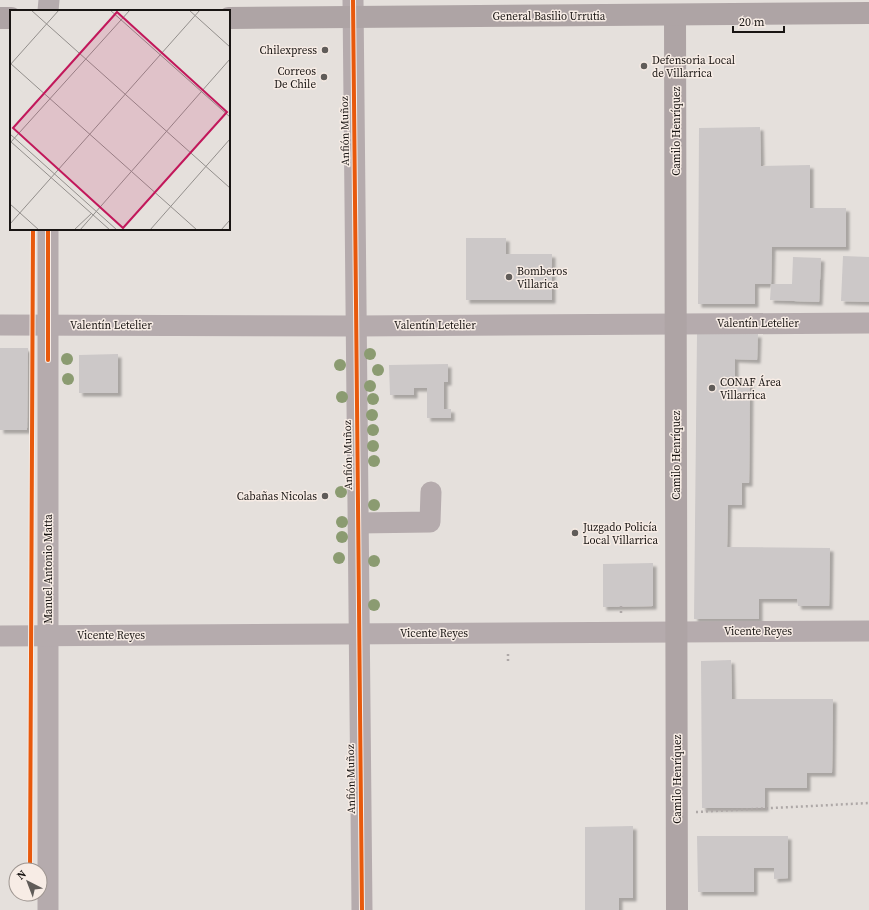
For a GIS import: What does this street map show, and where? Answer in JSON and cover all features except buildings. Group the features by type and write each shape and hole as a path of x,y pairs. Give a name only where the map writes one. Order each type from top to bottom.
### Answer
{"main road":[{"name":"General Basilio Urrutia","path":"230,18 353,9 675,8 869,13"},
{"name":"Camilo Henríquez","path":"675,8 678,910"}],"street":[{"path":"48,10 49,0"},
{"name":"Anfión Muñoz","path":"353,9 362,910"},
{"name":"Manuel Antonio Matta","path":"48,230 48,910"},
{"name":"Valentín Letelier","path":"0,324 356,326 869,322"},
{"path":"358,523 430,522 431,492"},
{"name":"Vicente Reyes","path":"0,636 869,630"}],"path":[{"path":"677,814 869,803"}],"cycle path":[{"path":"353,0 362,910"},
{"path":"30,862 33,230"},
{"path":"48,230 48,360"}],"place":[{"name":"Chilexpress","path":"325,50"},
{"name":"Defensoria Local de Villarrica","path":"644,66"},
{"name":"Correos De Chile","path":"324,77"},
{"name":"Bomberos Villarica","path":"509,277"},
{"name":"CONAF Área Villarrica","path":"712,388"},
{"name":"Cabañas Nicolas","path":"325,496"},
{"name":"Juzgado Policía Local Villarrica","path":"575,533"}]}
